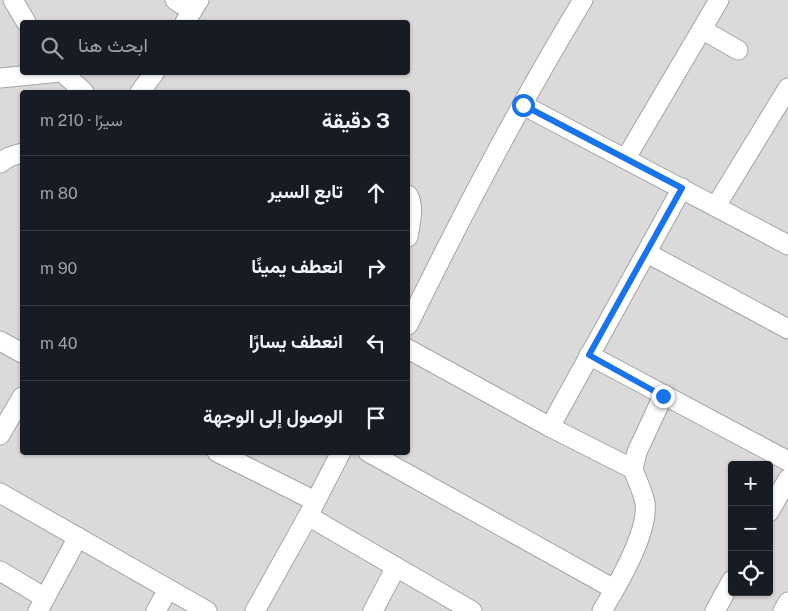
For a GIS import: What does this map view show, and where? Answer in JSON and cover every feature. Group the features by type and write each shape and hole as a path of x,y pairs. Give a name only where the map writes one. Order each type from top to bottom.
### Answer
{"street":[{"path":"13,0 25,20"},
{"path":"175,0 192,11"},
{"path":"410,315 415,289 458,224 583,0"},
{"path":"626,158 720,0"},
{"path":"703,30 738,50"},
{"path":"0,78 30,75"},
{"path":"64,75 82,90"},
{"path":"142,90 153,75"},
{"path":"716,206 781,116 788,88"},
{"path":"523,105 788,245"},
{"path":"0,163 9,157 20,154"},
{"path":"550,427 682,188"},
{"path":"410,198 412,208 410,223"},
{"path":"647,253 788,328"},
{"path":"0,341 20,352"},
{"path":"410,350 550,427 633,469"},
{"path":"589,355 788,462"},
{"path":"602,611 614,590 645,521 645,500 633,469 637,452 663,396"},
{"path":"0,435 20,400"},
{"path":"221,455 312,509 396,567 472,611"},
{"path":"255,611 312,509 339,455"},
{"path":"373,455 614,590"},
{"path":"772,506 788,479"},
{"path":"0,493 206,611"},
{"path":"0,571 42,604 78,537"},
{"path":"373,611 396,567"},
{"path":"715,611 728,587"},
{"path":"156,611 168,589"},
{"path":"783,611 788,602"}],"shaded area":[{"path":"0,0 788,0 788,611 0,611"}],"route":[{"path":"523,105 682,188 589,355 663,396"}]}
